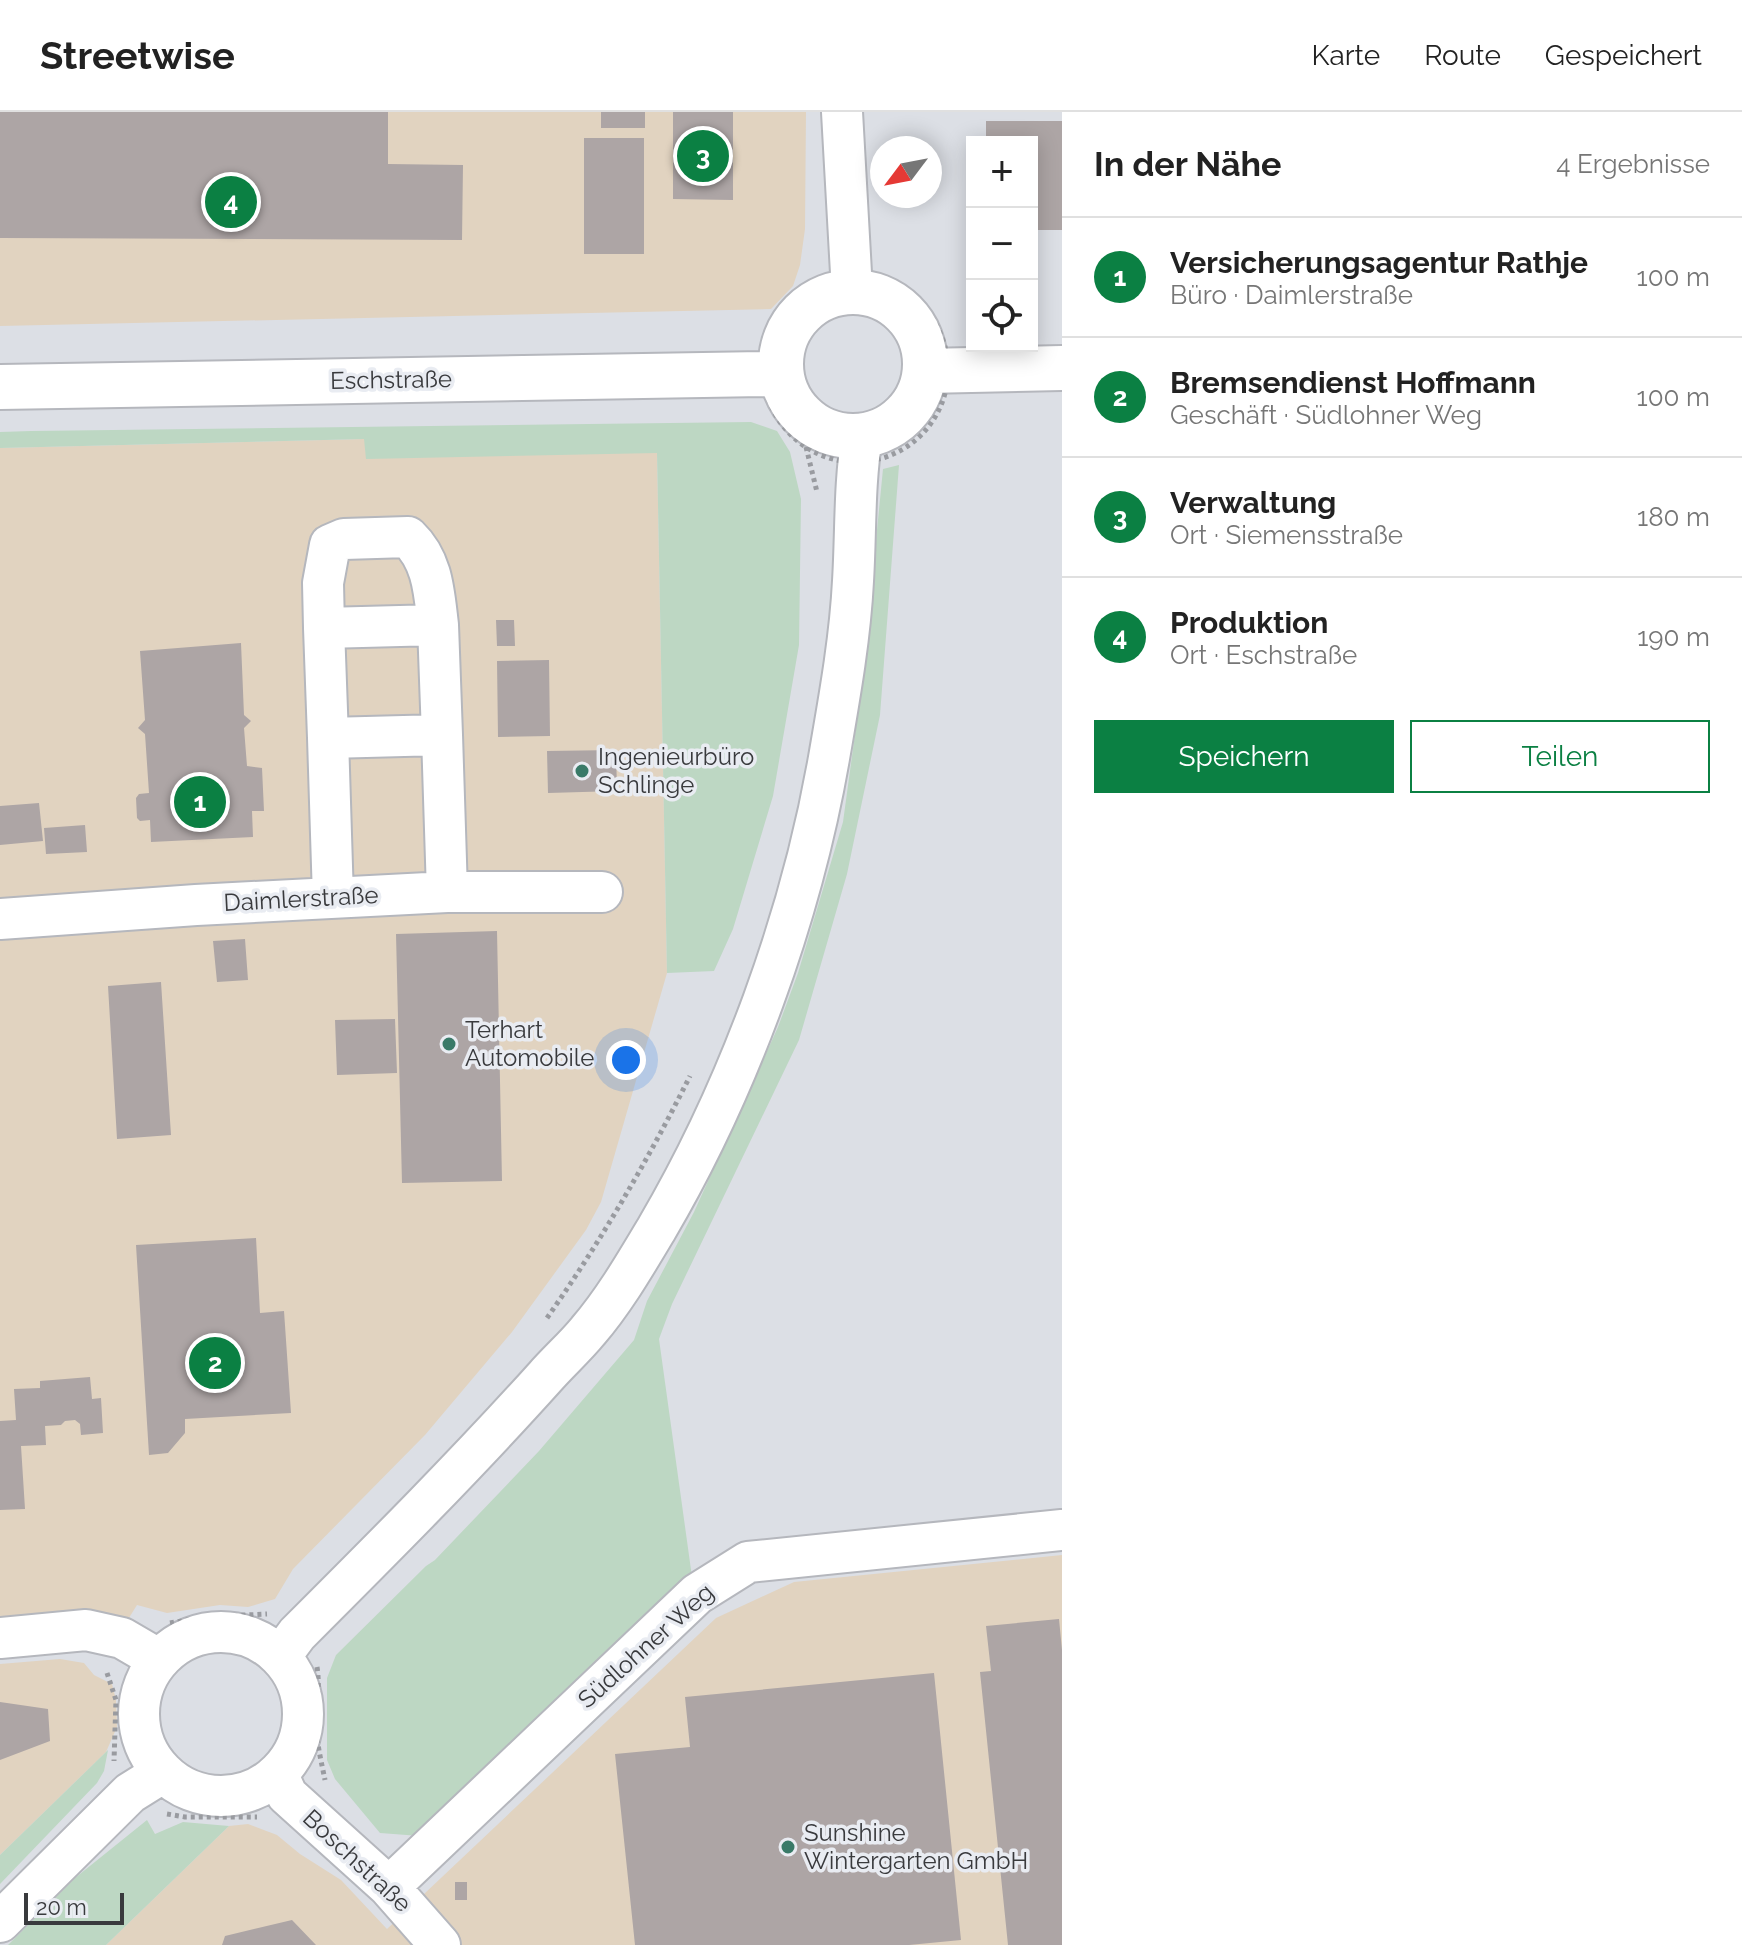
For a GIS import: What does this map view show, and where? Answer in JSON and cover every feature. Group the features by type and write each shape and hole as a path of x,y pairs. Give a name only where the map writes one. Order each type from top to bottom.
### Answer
{"main road":[{"path":"850,283 897,306 914,324 936,371 905,415 860,450 810,422 772,376 790,328 805,309 850,283"},
{"path":"936,371 1062,368"},
{"name":"Eschstraße","path":"0,387 772,376"}],"street":[{"path":"842,112 850,283"},
{"path":"288,1646 486,1444 589,1330 639,1259 687,1177 721,1105 760,1007 809,853 828,760 853,584 860,450"},
{"path":"333,898 323,583 330,545 344,539 408,537 419,548 433,577 438,625 447,892"},
{"path":"324,628 438,625"},
{"path":"328,738 442,735"},
{"name":"Daimlerstraße","path":"0,919 447,892 602,892"},
{"name":"Südlohner Weg","path":"389,1887 697,1594 748,1562 1062,1530"},
{"path":"0,1638 86,1630 122,1638 158,1659"},
{"path":"0,1922 146,1783 144,1748 137,1717 142,1686 158,1659 180,1642 205,1633 224,1632 288,1646"},
{"path":"146,1783 220,1797 251,1792 278,1775 293,1754 302,1730 303,1703 288,1646"},
{"name":"Boschstraße","path":"278,1775 287,1795 389,1887 440,1945"}],"path":[{"path":"880,280 910,294 934,318 946,344 936,371 944,401 933,423 916,441 883,459 860,450 830,459 806,447 784,428 769,401 772,376 770,335 789,306 813,287 880,280"},
{"path":"806,447 820,503"},
{"path":"540,1328 598,1243 647,1160 695,1065"},
{"path":"289,1606 288,1646 314,1656 320,1686 316,1720 319,1751 327,1786 283,1830 254,1816 185,1817 154,1812 146,1783 113,1772 116,1700 106,1673 122,1638 144,1619 170,1623 204,1617 244,1617 269,1614 289,1606"}],"shaded area":[{"path":"0,112 806,112 805,229 800,265 793,286 771,309 0,326"},
{"path":"364,439 657,453 667,973 601,1202 586,1230 512,1332 425,1435 293,1569 275,1599 248,1607 220,1605 167,1613 137,1605 127,1621 0,1619 0,448"},
{"path":"1062,1555 1062,1945 106,1945 229,1826 248,1824 277,1835 341,1880 387,1929 716,1618 794,1582"},
{"path":"60,1659 84,1663 94,1675 112,1684 117,1727 106,1752 0,1855 0,1664"}],"green space":[{"path":"751,422 777,431 790,452 801,499 799,645 773,796 733,929 714,971 667,973 657,453 366,459 364,439 0,448 0,432"},
{"path":"899,465 880,715 847,874 799,1040 672,1304 659,1339 692,1577 420,1836 380,1833 335,1779 327,1760 327,1678 336,1655 435,1560 539,1451 634,1340 647,1301 694,1212 778,1027 798,973 843,822 862,683 883,469"},
{"path":"108,1750 104,1771 97,1783 0,1884 0,1855"},
{"path":"147,1820 155,1834 183,1822 229,1826 106,1945 8,1945 75,1878"}],"building":[{"path":"0,112 388,112 388,164 463,165 462,240 0,238"},
{"path":"601,112 645,112 645,128 601,128"},
{"path":"673,112 733,112 733,200 673,199"},
{"path":"986,121 1062,121 1062,230 1038,230 1038,136 986,136"},
{"path":"584,138 644,138 644,254 584,254"},
{"path":"496,620 514,620 515,646 497,646"},
{"path":"241,643 244,715 251,721 244,728 247,766 262,768 264,811 252,811 253,837 151,842 150,820 140,821 137,818 136,798 139,794 149,793 145,734 138,728 145,720 140,651"},
{"path":"549,660 550,736 498,737 497,661"},
{"name":"Ingenieurbüro Schlinge","path":"616,750 617,791 548,793 547,751"},
{"path":"39,803 43,841 0,845 0,806"},
{"path":"85,825 87,852 46,854 44,828"},
{"name":"Terhart Automobile","path":"497,931 502,1181 402,1183 396,934"},
{"path":"245,939 248,980 217,982 213,941"},
{"path":"161,982 171,1135 117,1139 108,986"},
{"path":"395,1019 397,1073 337,1075 335,1020"},
{"path":"256,1238 260,1313 284,1311 291,1413 185,1419 185,1433 168,1453 149,1455 136,1245"},
{"path":"90,1377 92,1399 101,1398 103,1433 81,1435 80,1424 75,1420 45,1426 46,1445 21,1446 25,1509 0,1510 0,1421 16,1420 14,1389 40,1388 40,1381"},
{"path":"1059,1619 1062,1650 1062,1945 1008,1945 980,1672 991,1671 986,1626"},
{"name":"Sunshine Wintergarten GmbH","path":"934,1673 961,1940 909,1945 635,1945 615,1754 690,1747 685,1697"},
{"path":"0,1702 48,1709 50,1741 0,1760"},
{"path":"455,1882 467,1882 467,1900 455,1900"},
{"path":"292,1920 316,1945 222,1945 225,1936"}],"place":[{"name":"Verwaltung","path":"703,156"},
{"name":"Produktion","path":"231,202"},
{"name":"Ingenieurbüro Schlinge","path":"582,771"},
{"name":"Versicherungsagentur Rathje","path":"200,802"},
{"name":"Terhart Automobile","path":"449,1044"},
{"name":"Bremsendienst Hoffmann","path":"215,1363"},
{"name":"Sunshine Wintergarten GmbH","path":"788,1847"}]}
